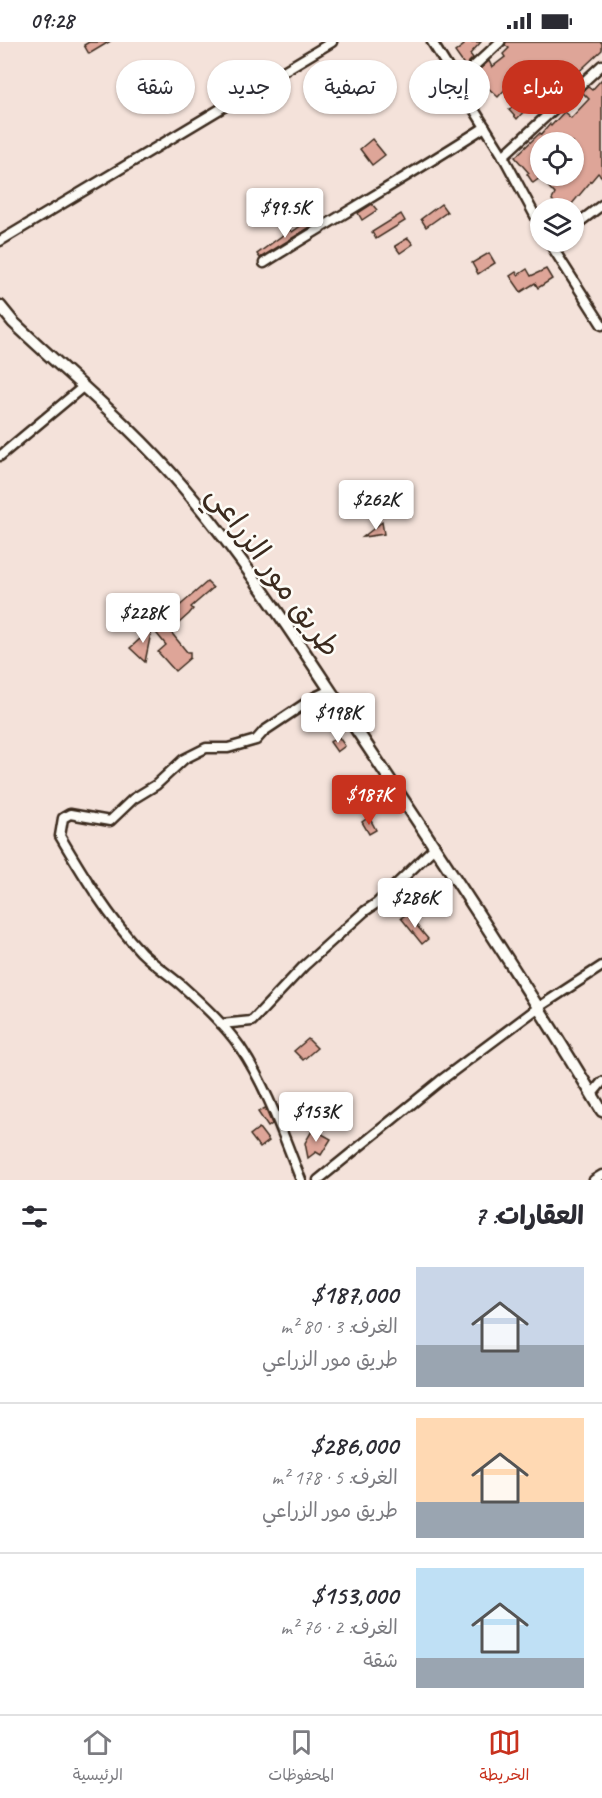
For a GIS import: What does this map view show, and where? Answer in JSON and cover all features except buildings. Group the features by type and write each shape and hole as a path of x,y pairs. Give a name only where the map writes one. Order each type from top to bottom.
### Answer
{"street":[{"path":"0,241 332,42"},
{"path":"432,42 443,60"},
{"path":"481,60 500,42"},
{"path":"503,156 602,65"},
{"path":"476,114 503,156 530,206"},
{"path":"264,263 485,128"},
{"path":"584,219 602,205"},
{"path":"557,252 602,325"},
{"name":"طريق مور الزراعي","path":"0,306 13,322 147,447 183,486 223,536 435,847 539,1007 602,1111"},
{"path":"0,456 84,386"},
{"path":"301,1180 261,1083 240,1047 221,1024 179,983 129,939 60,836 63,818 70,814 110,821 133,799 156,785 184,759 206,748 228,748 256,740 264,731 315,697 330,690"},
{"path":"221,1024 252,1021 304,966 377,903 435,847"},
{"path":"318,1180 440,1081 539,1007 602,966"},
{"path":"592,1094 602,1082"},
{"path":"594,1180 602,1175"}]}
